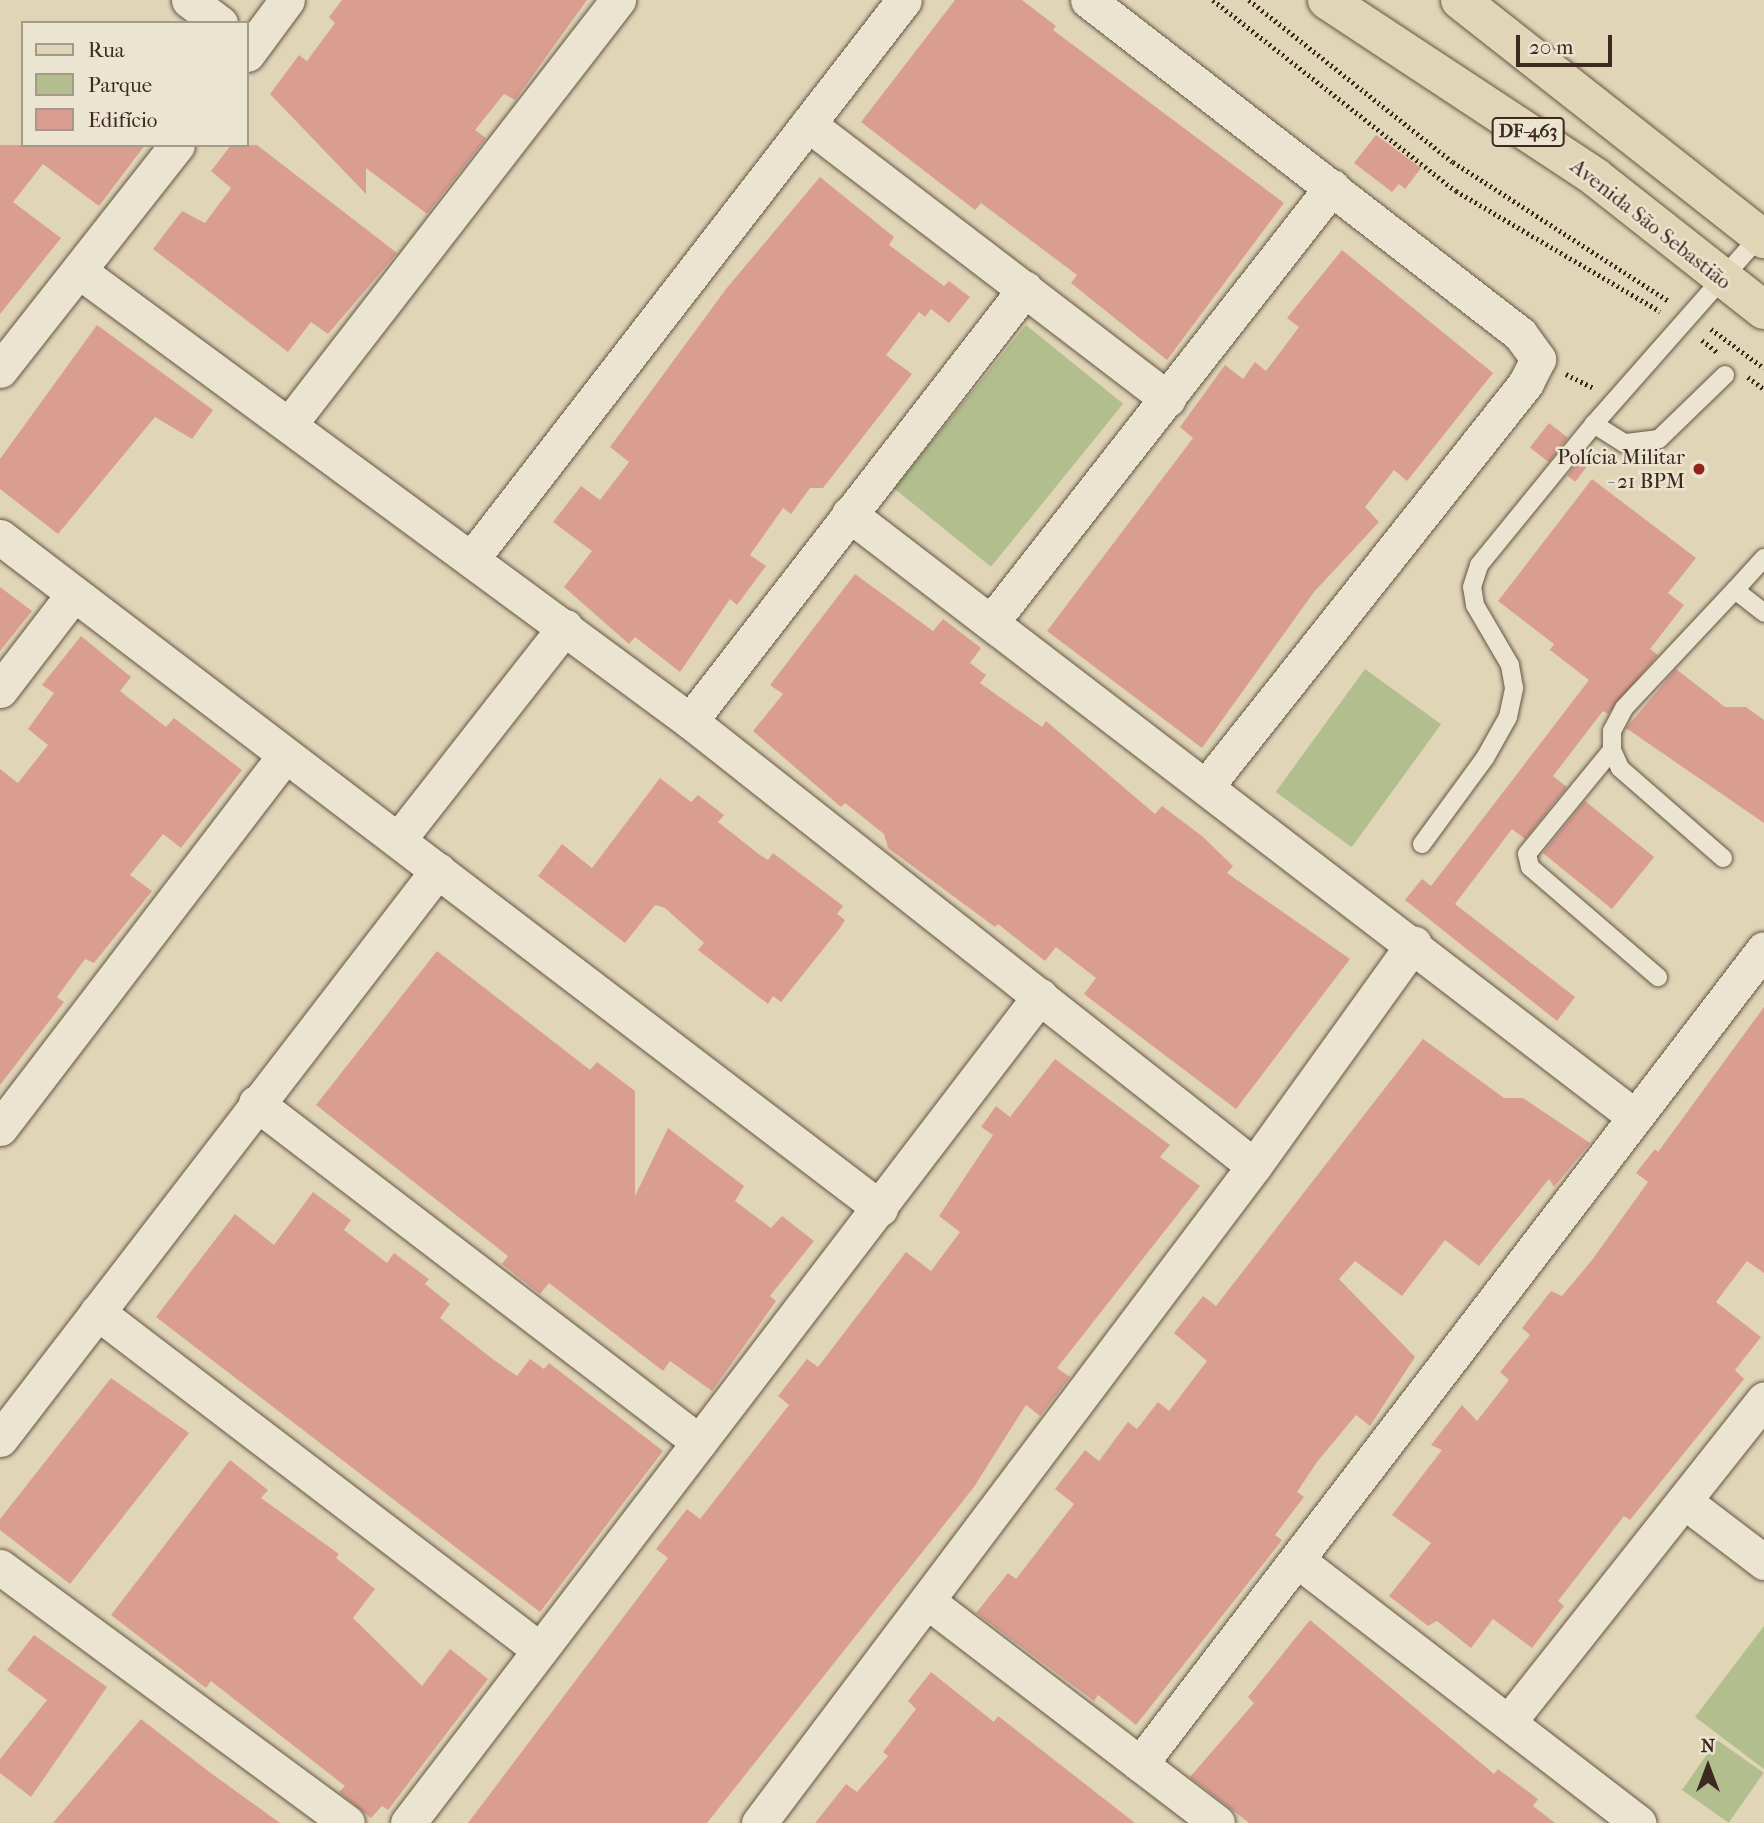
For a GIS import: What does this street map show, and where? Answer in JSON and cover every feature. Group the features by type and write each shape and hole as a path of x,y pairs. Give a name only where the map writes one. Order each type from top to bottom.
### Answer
{"main road":[{"name":"DF-463","path":"1460,0 1762,237"},
{"name":"Avenida São Sebastião","path":"1341,3 1595,177 1719,278 1764,310"}],"street":[{"path":"189,0 217,21"},
{"path":"249,48 287,0"},
{"path":"291,422 618,0"},
{"path":"473,557 904,0"},
{"path":"1088,0 1520,334 1538,359 1526,383 1208,785"},
{"path":"808,124 1168,399"},
{"path":"0,370 175,147"},
{"path":"992,620 1332,187"},
{"path":"79,271 291,422 690,721 1254,1166"},
{"path":"690,721 1025,289"},
{"path":"849,514 1414,943 1635,1117"},
{"path":"0,537 72,596 283,758 438,870 880,1208"},
{"path":"0,690 72,596"},
{"path":"398,840 565,627"},
{"path":"0,1128 283,758"},
{"path":"0,1439 438,870"},
{"path":"759,1823 1254,1166 1414,943"},
{"path":"1140,1764 1764,949"},
{"path":"408,1823 1040,996"},
{"path":"257,1103 699,1442"},
{"path":"97,1311 540,1650"},
{"path":"1510,1720 1764,1400"},
{"path":"1684,1501 1764,1562"},
{"path":"1297,1560 1510,1720 1639,1823"},
{"path":"5,1581 347,1823"},
{"path":"927,1601 1217,1823"}],"lane":[{"path":"1422,844 1485,758 1508,717 1514,688 1510,665 1475,606 1472,587 1479,565 1614,399 1719,278 1762,237"},
{"path":"1594,424 1623,443 1659,439 1731,368"},
{"path":"1723,858 1620,768 1612,750 1612,731 1624,708 1764,558"},
{"path":"1735,590 1764,613"},
{"path":"1612,750 1527,854 1530,867 1658,977"}],"path":[{"path":"1213,0 1456,191 1686,319 1731,368 1764,389"},
{"path":"1249,0 1453,162 1686,319 1764,368"},
{"path":"1538,359 1614,399"}],"green space":[{"path":"1026,325 1123,404 991,567 894,488"},
{"path":"1365,669 1441,724 1352,847 1276,792"},
{"path":"1764,1626 1764,1769 1695,1717"},
{"path":"1717,1740 1764,1773 1729,1823 1682,1790"}],"building":[{"path":"342,0 587,0 515,100 504,94 475,130 486,138 427,214 366,168 366,194 270,94 299,55 307,61 335,23 329,17"},
{"path":"955,0 1022,0 1056,26 1053,30 1284,203 1167,360 1071,283 1077,275 981,203 975,210 861,122"},
{"path":"1376,135 1421,168 1405,189 1399,184 1392,192 1354,163"},
{"path":"0,145 143,147 99,206 43,164 13,202 61,238 0,314"},
{"path":"257,145 397,253 328,334 311,322 288,352 153,249 182,211 205,223 231,188 211,171 229,147"},
{"path":"820,177 894,237 889,245 944,286 949,281 970,297 949,323 931,309 925,317 919,312 886,355 912,374 823,488 810,488 791,514 783,508 750,555 766,566 737,605 730,599 680,672 635,637 629,644 564,587 592,551 553,522 581,486 600,500 629,462 610,447 726,289"},
{"path":"1342,250 1493,373 1407,481 1394,470 1365,507 1379,522 1314,592 1202,748 1047,631 1193,438 1180,427 1225,365 1243,379 1255,362 1266,371 1299,327 1287,318"},
{"path":"97,325 213,410 192,439 155,417 58,534 0,489 0,459"},
{"path":"1549,423 1568,438 1549,462 1530,447"},
{"path":"1586,451 1594,457 1575,482 1567,476"},
{"path":"1592,479 1696,558 1668,593 1684,605 1650,649 1658,655 1608,714 1603,711 1553,776 1567,787 1525,839 1512,829 1455,904 1575,997 1557,1021 1405,900 1422,879 1431,886 1589,680 1550,650 1554,644 1498,601"},
{"path":"855,574 933,631 943,619 981,648 970,663 986,675 980,683 1042,727 1046,721 1155,814 1162,806 1202,836 1233,866 1227,873 1350,959 1236,1109 1084,994 1096,978 1056,947 1045,961 998,924 995,927 888,848 884,834 845,803 841,807 753,731 783,694 770,685"},
{"path":"0,587 32,611 0,651"},
{"path":"81,636 131,677 120,691 166,727 174,718 242,770 181,848 163,834 130,875 152,891 94,963 85,959 57,997 64,1002 0,1085 0,769 18,783 48,745 28,729 54,693 42,685"},
{"path":"1676,669 1725,707 1746,707 1764,720 1764,823 1626,728"},
{"path":"660,778 691,802 698,795 724,815 718,822 760,855 768,860 773,853 843,906 837,914 845,920 840,928 781,1002 773,996 768,1004 698,950 704,943 665,908 655,905 625,943 538,876 562,844 592,868"},
{"path":"1585,801 1654,857 1612,909 1543,853"},
{"path":"437,951 590,1070 597,1062 635,1091 635,1196 668,1128 744,1186 735,1201 771,1228 782,1216 814,1241 770,1296 776,1301 712,1391 670,1361 663,1371 549,1283 540,1294 502,1264 508,1256 316,1105"},
{"path":"1764,1007 1764,1273 1747,1261 1716,1302 1761,1337 1735,1370 1744,1379 1630,1520 1624,1516 1558,1601 1564,1606 1532,1648 1493,1619 1471,1648 1437,1621 1428,1626 1389,1596 1431,1543 1392,1515 1442,1450 1431,1445 1462,1405 1477,1421 1509,1380 1500,1372 1530,1335 1522,1328 1551,1291 1562,1296 1592,1260 1648,1182 1636,1173 1655,1149 1658,1152"},
{"path":"1423,1039 1504,1098 1523,1098 1590,1143 1554,1187 1549,1179 1479,1266 1445,1240 1402,1296 1355,1261 1339,1279 1415,1357 1370,1426 1356,1415 1317,1462 1297,1492 1304,1497 1275,1535 1282,1540 1136,1725 1098,1695 1094,1701 976,1613 1008,1573 1016,1579 1074,1504 1055,1489 1085,1450 1099,1461 1128,1422 1137,1429 1158,1402 1169,1411 1207,1361 1174,1333 1203,1296 1216,1306"},
{"path":"1055,1059 1170,1145 1160,1157 1200,1186 1057,1368 1070,1377 1040,1416 1026,1405 974,1487 707,1823 468,1823 668,1558 656,1549 687,1509 700,1519 789,1405 778,1396 807,1359 818,1367 906,1252 931,1271 960,1232 939,1216 993,1135 981,1127 996,1106 1010,1117"},
{"path":"313,1192 351,1220 344,1230 387,1263 394,1253 429,1279 425,1284 450,1304 440,1318 494,1360 517,1376 530,1359 544,1369 549,1363 663,1451 540,1612 156,1317 235,1214 274,1245"},
{"path":"111,1378 189,1433 70,1584 0,1530 0,1519"},
{"path":"230,1460 268,1490 261,1498 339,1554 336,1558 375,1589 353,1618 422,1686 450,1649 488,1679 388,1810 382,1806 371,1818 339,1792 345,1786 211,1681 206,1688 111,1615"},
{"path":"1310,1620 1494,1774 1498,1769 1538,1799 1533,1806 1555,1823 1249,1823 1190,1777 1254,1703 1248,1697"},
{"path":"34,1635 107,1687 31,1797 0,1773 0,1759 47,1700 7,1670"},
{"path":"931,1672 994,1722 998,1716 1135,1823 815,1823 846,1784 857,1792 888,1756 883,1752 916,1709 908,1701"},
{"path":"141,1719 208,1771 280,1823 53,1823"}],"place":[{"name":"Polícia Militar - 21 BPM","path":"1699,469"}]}
